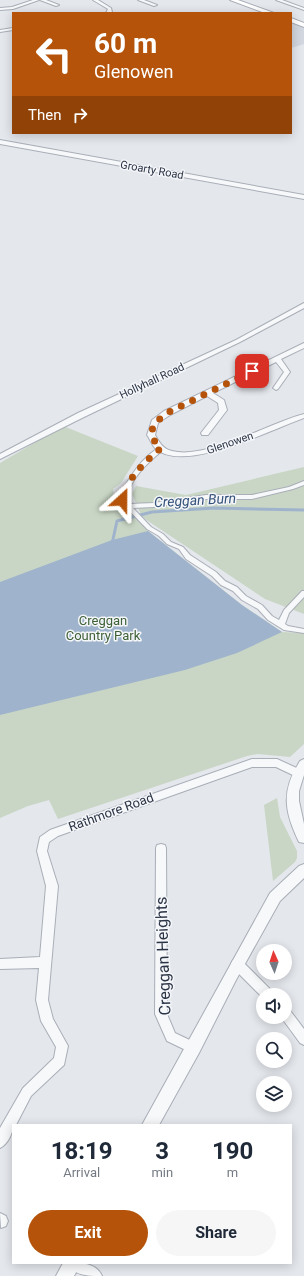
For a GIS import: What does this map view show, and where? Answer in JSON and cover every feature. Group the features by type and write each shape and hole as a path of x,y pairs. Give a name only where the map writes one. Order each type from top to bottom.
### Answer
{"main road":[{"path":"233,0 268,12"},
{"path":"292,20 303,24"}],"street":[{"path":"0,9 6,9 37,0"},
{"path":"42,0 57,5"},
{"path":"95,0 110,9 110,12"},
{"path":"140,0 155,6"},
{"path":"278,0 304,9"},
{"path":"6,9 12,12"},
{"path":"0,31 12,29"},
{"name":"Groarty Road","path":"0,142 304,197"},
{"name":"Hollyhall Road","path":"0,457 81,415 238,341 304,305"},
{"path":"304,345 167,413 155,422 152,434 153,440 161,448 146,461 132,478 123,494 122,500 149,528 161,534 169,543 181,548 188,557 214,574 223,583 236,589 244,598 253,602 270,618 286,628 304,631"},
{"path":"276,388 287,372 277,359"},
{"path":"205,433 223,410 221,402 208,393"},
{"name":"Glenowen","path":"161,448 170,452 183,454 206,452 221,448 304,416"},
{"path":"127,506 154,505 206,497 252,497 292,488 304,483"},
{"path":"281,624 286,612 304,593"},
{"name":"Rathmore Road","path":"0,1142 28,1092 60,1061 62,1046 47,1021 42,1000 52,886 42,850 44,840 54,832 252,763 277,763 301,768"},
{"path":"301,768 292,789 292,806 296,823 304,838"},
{"name":"Creggan Heights","path":"161,848 161,1014 171,1037 194,1048"},
{"path":"151,1124 194,1048 237,964 275,898 304,870"},
{"path":"0,964 45,962"},
{"path":"237,964 261,988"},
{"path":"292,1023 304,1040"},
{"path":"65,1276 72,1264"},
{"path":"75,1264 95,1276"}],"shaded area":[{"path":"292,23 304,28 304,44 292,48"}],"green space":[{"name":"Creggan Country Park","path":"63,426 138,456 121,483 113,489 114,496 148,531 242,605 282,632 304,633 304,744 290,757 258,754 247,756 58,819 49,800 28,806 0,818 0,463"},
{"path":"304,467 304,614 265,599 142,517 132,494 136,486 186,495"},
{"path":"277,798 280,817 297,851 297,858 295,862 273,881 264,805"}],"water":[{"path":"148,531 242,605 282,632 237,653 185,670 0,715 0,582 112,540"}],"waterway":[{"name":"Creggan Burn","path":"112,544 117,521 152,512 214,508 304,510"}],"route":[{"path":"122,500 123,494 132,478 146,461 161,448 153,440 152,432 155,422 167,413 252,371"}]}
